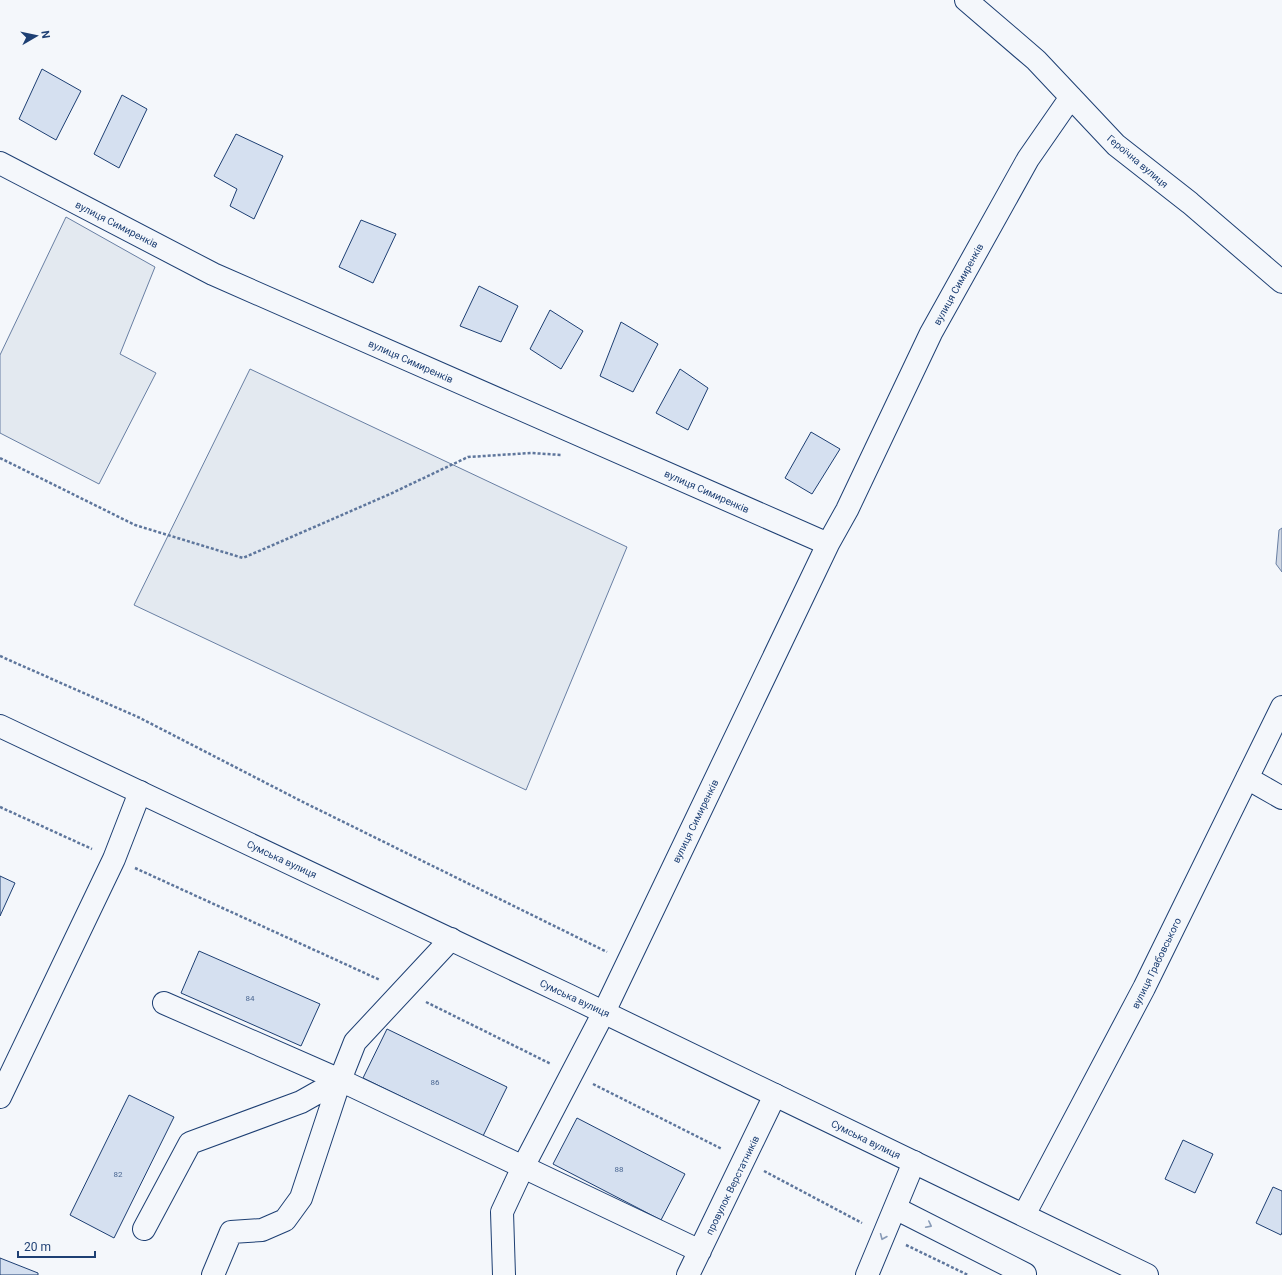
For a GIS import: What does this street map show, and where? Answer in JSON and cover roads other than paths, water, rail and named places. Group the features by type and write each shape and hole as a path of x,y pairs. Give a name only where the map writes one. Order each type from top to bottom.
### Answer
{"street":[{"name":"Героїчна вулиця","path":"966,0 1036,60 1116,145 1190,203 1282,282"},
{"name":"вулиця Симиренків","path":"504,1275 502,1212 523,1167 604,1012 828,544 847,510 931,333 1028,159 1071,97"},
{"name":"вулиця Симиренків","path":"0,164 213,274 828,544"},
{"name":"вулиця Грабовського","path":"1024,1215 1144,988 1282,707"},
{"name":"Сумська вулиця","path":"0,726 604,1012 1147,1275"},
{"path":"1247,778 1282,798"},
{"path":"0,1097 114,859 140,792"},
{"path":"213,1275 231,1232 262,1230 285,1220 301,1198 340,1080 355,1042 450,939"},
{"path":"164,1003 340,1080 700,1250"},
{"path":"144,1229 190,1143 301,1102 340,1080"},
{"name":"провулок Верстатників","path":"688,1275 775,1095"},
{"path":"867,1275 914,1162"},
{"path":"895,1208 1025,1275"}]}
